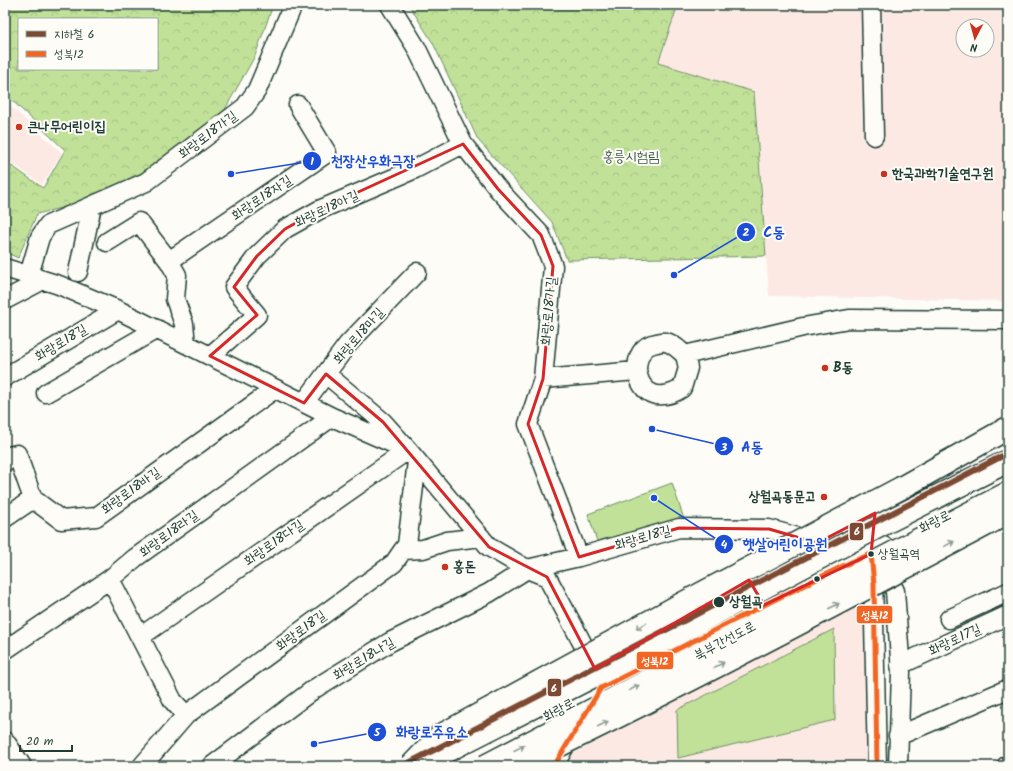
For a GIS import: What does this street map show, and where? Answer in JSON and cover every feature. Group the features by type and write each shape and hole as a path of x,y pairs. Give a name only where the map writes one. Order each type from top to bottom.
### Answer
{"main road":[{"path":"411,766 440,736 901,488 1008,428"},
{"name":"화랑로","path":"454,766 598,679 750,580 817,543 1008,443"},
{"path":"418,766 672,636 887,522 1008,461"},
{"name":"화랑로","path":"403,766 764,605 851,562 871,554 1008,483"},
{"name":"북부간선도로","path":"484,766 1008,493"},
{"path":"518,766 600,726 845,600 1008,512"},
{"path":"871,554 875,513"},
{"path":"750,580 764,605"}],"street":[{"name":"화랑로18가길","path":"23,273 40,237 48,225 146,182 245,107 257,90 293,5"},
{"name":"화랑로18가길","path":"390,5 416,47 463,144 498,189 541,235 552,266 543,379 528,424 579,557"},
{"path":"871,5 874,136"},
{"name":"화랑로18자길","path":"169,261 327,153 298,105"},
{"name":"화랑로18아길","path":"210,356 257,315 234,287 257,256 285,229 319,210 415,169 463,144"},
{"path":"78,272 92,206"},
{"path":"107,242 139,222 169,261 177,275 175,299 184,324 186,344"},
{"name":"화랑로18마길","path":"304,403 348,344 418,272"},
{"path":"5,300 23,273 59,285 118,310 275,389 413,455"},
{"name":"화랑로18길","path":"5,376 118,310"},
{"path":"685,355 803,327 849,319 1008,320"},
{"path":"46,393 157,329"},
{"path":"666,341 685,355 688,368 682,388 674,393 662,396 649,392 642,384 637,372 637,362 640,353 646,347 655,343 666,341"},
{"path":"543,379 637,372"},
{"path":"326,374 383,422 413,455 490,547 527,569 547,577 576,631 598,679 554,766"},
{"name":"화랑로18바길","path":"33,499 61,520 96,517 275,389"},
{"name":"화랑로18라길","path":"5,650 110,579 135,558 332,417"},
{"path":"5,518 33,499 17,454 7,459"},
{"path":"403,550 407,545 413,455"},
{"name":"화랑로18다길","path":"140,637 413,455"},
{"name":"화랑로18길","path":"527,569 579,557 680,528 769,528 817,543"},
{"path":"403,550 423,549 447,540 481,537"},
{"name":"화랑로18길","path":"142,766 186,715 394,563 403,550"},
{"path":"871,554 889,578 895,591 900,665 898,766"},
{"path":"871,554 874,584 878,766"},
{"name":"화랑로18나길","path":"212,766 320,685 390,642 489,593 527,569"},
{"path":"110,579 173,701 186,715"},
{"path":"949,619 1008,592"},
{"name":"화랑로17길","path":"900,665 1006,616 1008,620"},
{"path":"898,736 1008,689"},
{"path":"5,741 22,766"}],"highlighted area":[{"path":"463,144 498,189 541,235 553,266 543,379 528,424 579,557 679,528 769,529 817,543 875,513 871,554 764,605 749,580 595,669 547,577 489,547 383,422 326,374 304,403 210,356 257,315 234,287 257,256 285,229 319,210"}],"shaded area":[{"name":"한국과학기술연구원","path":"678,5 1008,5 1008,301 769,296 754,92 658,63"},
{"name":"큰나무어린이집","path":"5,101 62,153 42,185 11,162 5,169"},
{"path":"874,597 877,766 554,766 556,762"}],"green space":[{"path":"5,5 273,5 255,56 224,111 144,177 80,203 37,214 18,258 5,252 5,195 8,192 5,189 5,174 12,166 43,188 65,150 5,94"},
{"name":"홍릉시험림","path":"409,5 678,5 658,63 754,92 766,256 567,260 552,222 478,140 433,43"},
{"path":"672,483 684,519 597,541 588,514"},
{"path":"834,629 835,720 678,758 677,710"}],"metro line":[{"name":"6","path":"403,766 1008,453"}],"transit line":[{"name":"성북12","path":"554,766 601,688 764,605 851,562 871,554 874,584 877,766"}],"place":[{"name":"큰나무어린이집","path":"19,127"},
{"name":"천장산우화극장","path":"231,174"},
{"name":"한국과학기술연구원","path":"884,174"},
{"name":"C동","path":"674,275"},
{"name":"B동","path":"825,368"},
{"name":"A동","path":"652,429"},
{"name":"상월곡동문고","path":"824,497"},
{"name":"햇살어린이공원","path":"654,498"},
{"name":"상월곡역","path":"871,554"},
{"name":"홍돈","path":"445,567"},
{"name":"상월곡","path":"719,602"},
{"name":"화랑로주유소","path":"314,744"}]}
